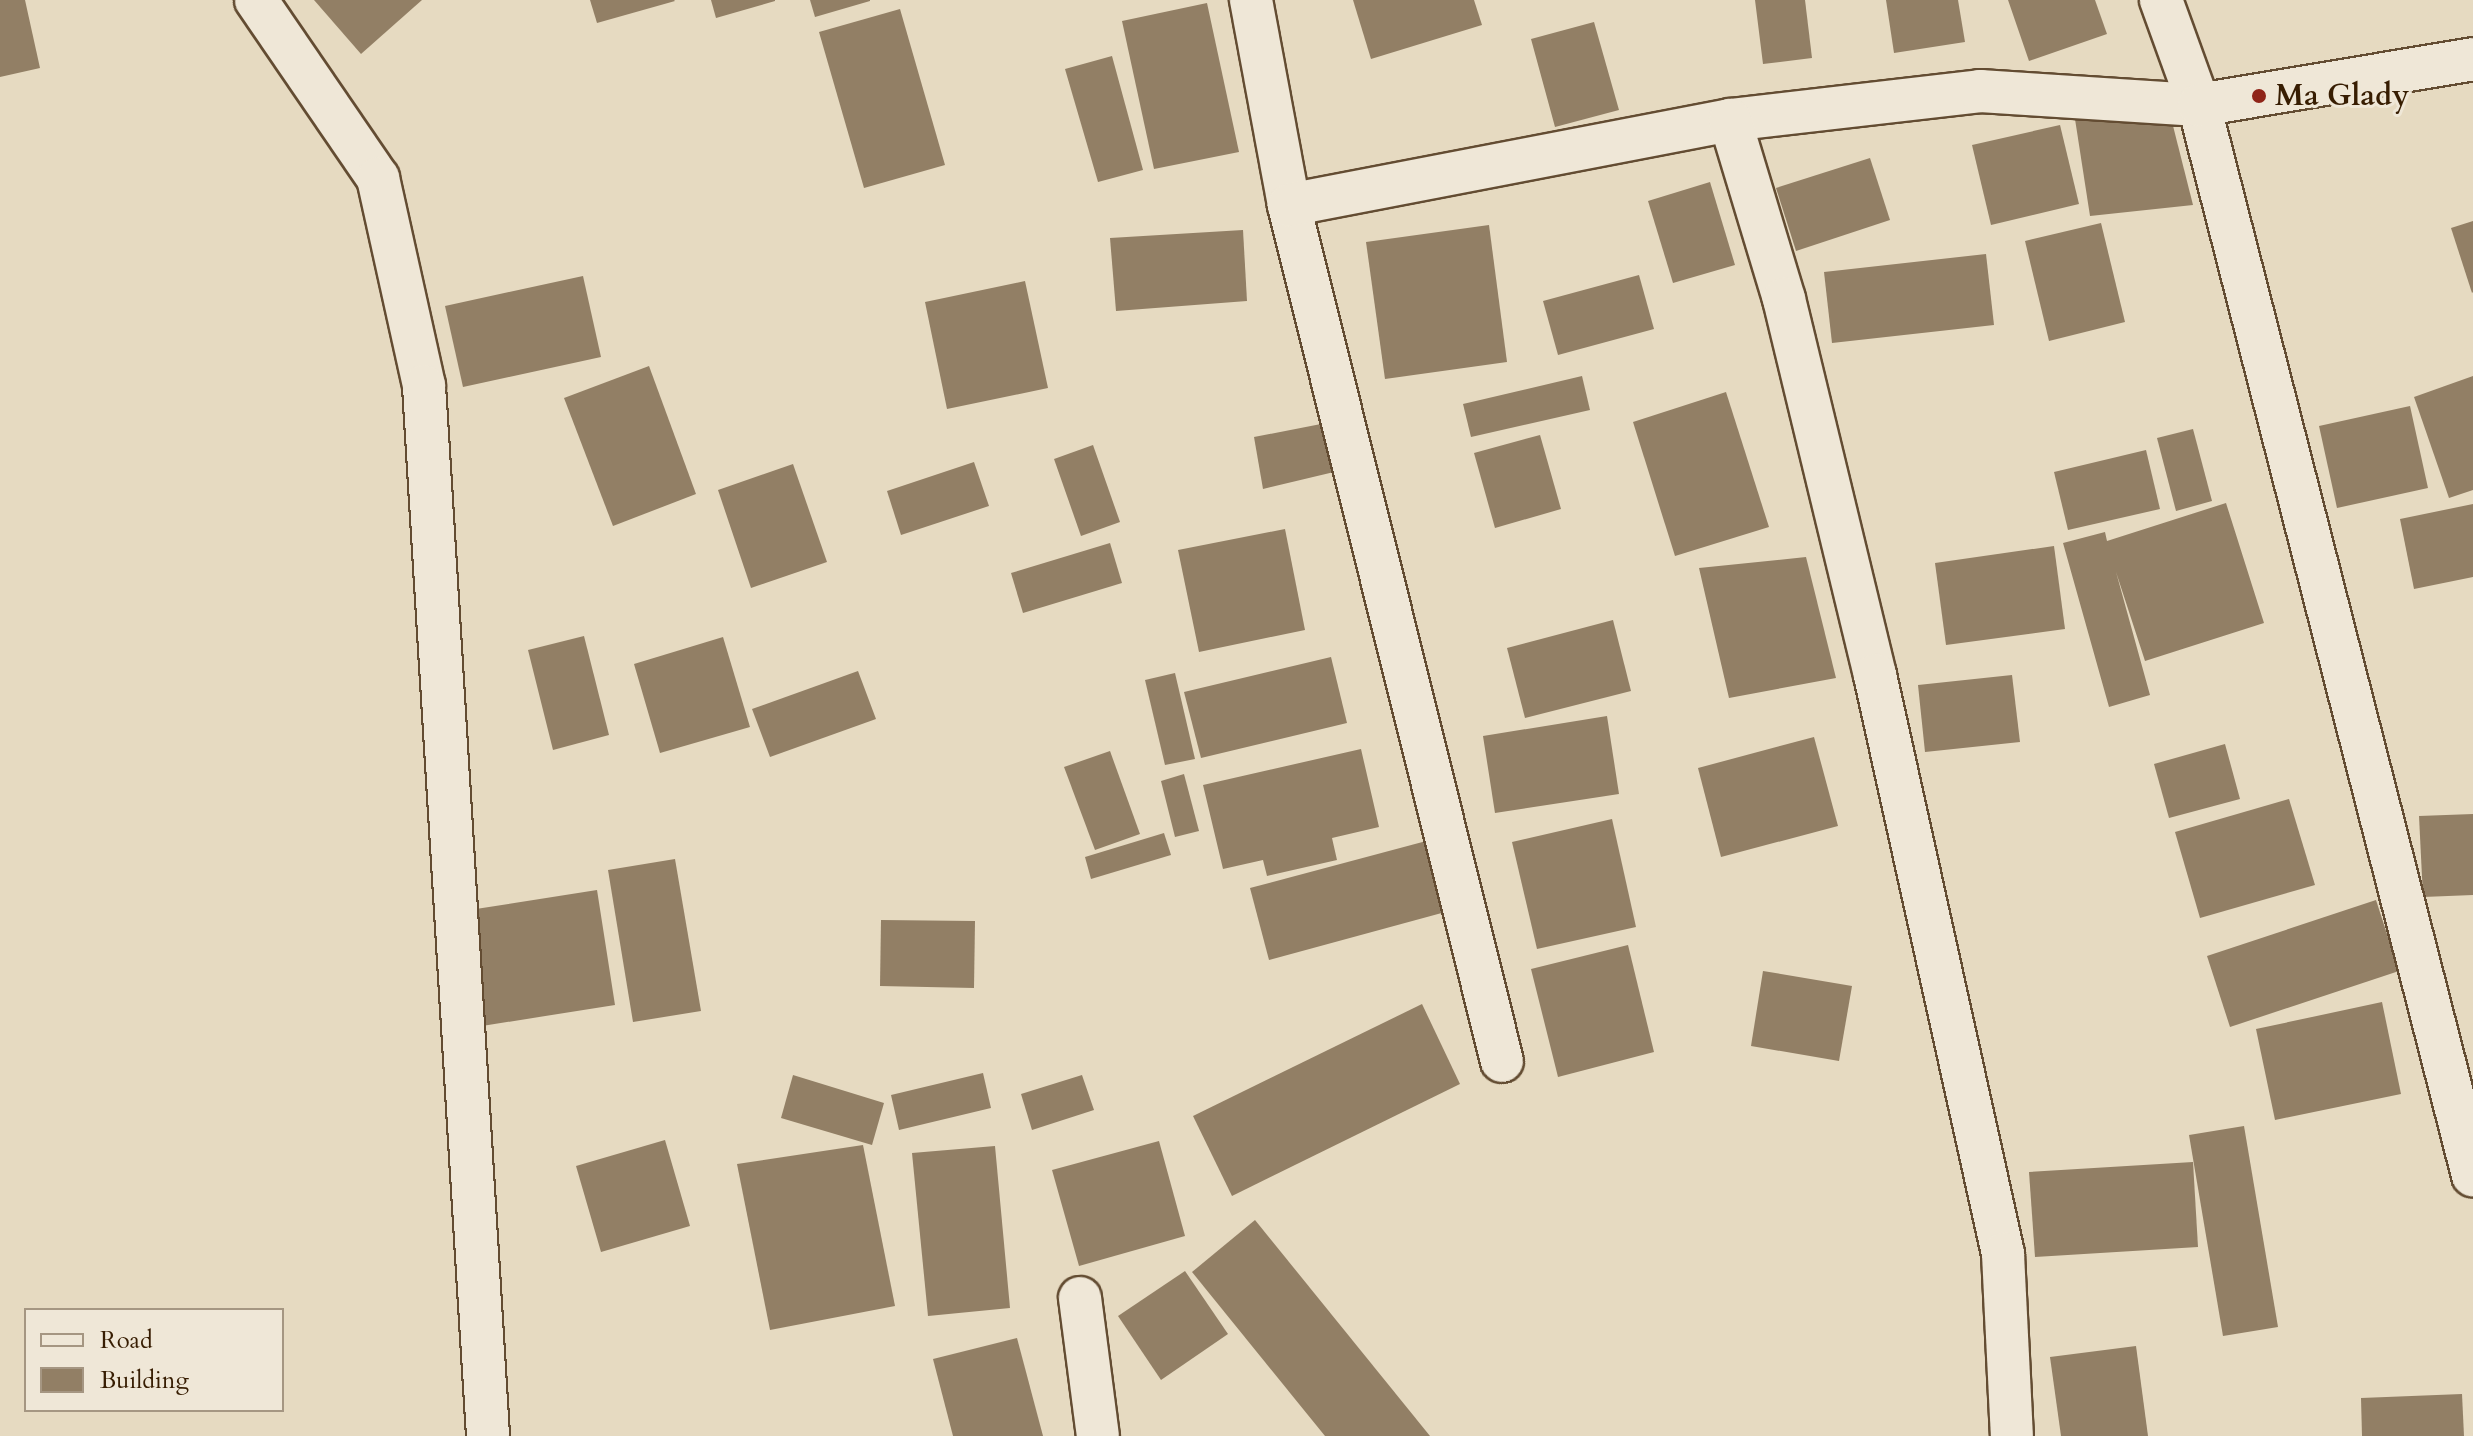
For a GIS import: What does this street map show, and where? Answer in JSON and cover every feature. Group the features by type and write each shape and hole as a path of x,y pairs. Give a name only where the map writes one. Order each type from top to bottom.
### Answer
{"street":[{"path":"256,0 378,178 424,386 488,1436"},
{"path":"1251,0 1289,205 1502,1061"},
{"path":"2161,0 2199,105 2473,1175"},
{"path":"1289,205 1730,120 1980,91 2199,105 2473,59"},
{"path":"1730,120 1784,299 1864,630 2003,1254 2012,1436"},
{"path":"1080,1298 1098,1436"}],"building":[{"path":"0,0 25,0 40,68 0,77"},
{"path":"314,0 422,0 361,54"},
{"path":"590,0 674,0 675,1 597,23"},
{"path":"711,0 775,0 775,1 716,18"},
{"path":"810,0 870,0 870,1 815,17"},
{"path":"1353,0 1474,0 1482,25 1371,59"},
{"path":"1755,0 1805,0 1812,58 1763,64"},
{"path":"1886,0 1958,0 1965,42 1894,53"},
{"path":"2008,0 2095,0 2107,34 2029,61"},
{"path":"1207,3 1239,152 1154,169 1122,21"},
{"path":"900,9 945,165 864,188 819,32"},
{"path":"1594,22 1619,110 1555,127 1531,39"},
{"path":"1112,56 1143,170 1098,182 1065,69"},
{"path":"2169,110 2193,205 2090,216 2075,119"},
{"path":"2060,125 2079,204 1991,225 1972,145"},
{"path":"1870,158 1890,220 1796,251 1776,188"},
{"path":"1710,182 1735,265 1673,283 1648,201"},
{"path":"2473,221 2473,292 2472,293 2451,228"},
{"path":"2101,223 2125,322 2049,341 2025,241"},
{"path":"1489,225 1507,362 1385,379 1366,242"},
{"path":"1243,230 1247,301 1116,311 1110,238"},
{"path":"1986,254 1994,325 1832,343 1824,272"},
{"path":"1639,275 1654,329 1558,355 1543,301"},
{"path":"583,276 601,357 463,387 445,306"},
{"path":"1025,281 1048,388 947,409 925,302"},
{"path":"649,366 696,494 613,526 564,398"},
{"path":"1582,376 1590,410 1471,437 1463,404"},
{"path":"2473,376 2473,490 2449,498 2414,397"},
{"path":"1726,392 1769,527 1675,556 1633,422"},
{"path":"2410,406 2428,488 2337,508 2319,426"},
{"path":"1321,424 1334,472 1263,489 1254,437"},
{"path":"2193,429 2212,501 2176,511 2157,438"},
{"path":"1540,435 1561,509 1495,528 1474,453"},
{"path":"1093,445 1120,522 1081,536 1054,459"},
{"path":"2146,450 2160,509 2068,530 2054,472"},
{"path":"974,462 989,506 901,535 887,491"},
{"path":"793,464 827,562 751,588 718,490"},
{"path":"2226,503 2264,623 2145,661 2116,572 2150,695 2109,707 2063,543 2105,532 2107,541"},
{"path":"2473,504 2473,577 2414,589 2400,519"},
{"path":"1285,529 1305,630 1199,652 1178,550"},
{"path":"1110,543 1122,583 1023,613 1011,573"},
{"path":"2054,546 2065,629 1946,645 1935,563"},
{"path":"1806,557 1836,678 1729,698 1699,568"},
{"path":"1613,620 1631,691 1525,718 1507,648"},
{"path":"584,636 609,735 553,750 528,650"},
{"path":"723,637 750,727 660,753 634,664"},
{"path":"1331,657 1347,723 1201,758 1184,692"},
{"path":"858,671 876,719 770,757 752,709"},
{"path":"1175,673 1195,759 1165,765 1145,680"},
{"path":"2012,675 2020,742 1925,752 1918,685"},
{"path":"1607,716 1619,794 1495,813 1483,736"},
{"path":"1814,737 1838,826 1721,857 1698,768"},
{"path":"2225,744 2240,799 2169,818 2154,764"},
{"path":"1361,749 1379,827 1332,838 1337,860 1267,876 1263,860 1223,869 1203,785"},
{"path":"1110,751 1140,834 1095,850 1064,767"},
{"path":"1184,774 1199,831 1175,837 1161,781"},
{"path":"2289,799 2315,885 2200,918 2175,832"},
{"path":"2473,814 2473,895 2423,897 2419,816"},
{"path":"1612,819 1636,927 1537,949 1512,842"},
{"path":"1164,833 1171,855 1091,879 1085,857"},
{"path":"1430,840 1449,911 1269,960 1250,888"},
{"path":"675,859 701,1011 633,1022 608,870"},
{"path":"597,890 615,1005 482,1026 463,911"},
{"path":"2376,900 2399,971 2230,1027 2207,956"},
{"path":"881,920 975,921 974,988 880,986"},
{"path":"1628,945 1654,1052 1558,1077 1531,969"},
{"path":"1763,971 1852,986 1839,1061 1751,1046"},
{"path":"2382,1002 2401,1094 2275,1120 2256,1029"},
{"path":"1422,1004 1460,1084 1232,1196 1193,1116"},
{"path":"983,1073 991,1108 899,1130 891,1095"},
{"path":"793,1075 884,1103 872,1145 781,1118"},
{"path":"1082,1075 1094,1110 1032,1130 1021,1094"},
{"path":"2244,1126 2278,1327 2223,1336 2189,1135"},
{"path":"665,1140 690,1226 601,1252 576,1166"},
{"path":"1159,1141 1185,1236 1079,1266 1052,1170"},
{"path":"863,1145 895,1306 770,1330 737,1164"},
{"path":"995,1146 1010,1308 928,1316 912,1153"},
{"path":"2193,1162 2198,1247 2035,1257 2029,1172"},
{"path":"1255,1220 1430,1436 1325,1436 1192,1272"},
{"path":"1185,1271 1228,1334 1161,1380 1118,1316"},
{"path":"1017,1338 1043,1436 953,1436 933,1359"},
{"path":"2136,1346 2148,1436 2061,1436 2050,1357"},
{"path":"2462,1394 2464,1436 2362,1436 2361,1398"}],"place":[{"name":"Ma Glady","path":"2259,96"}]}
